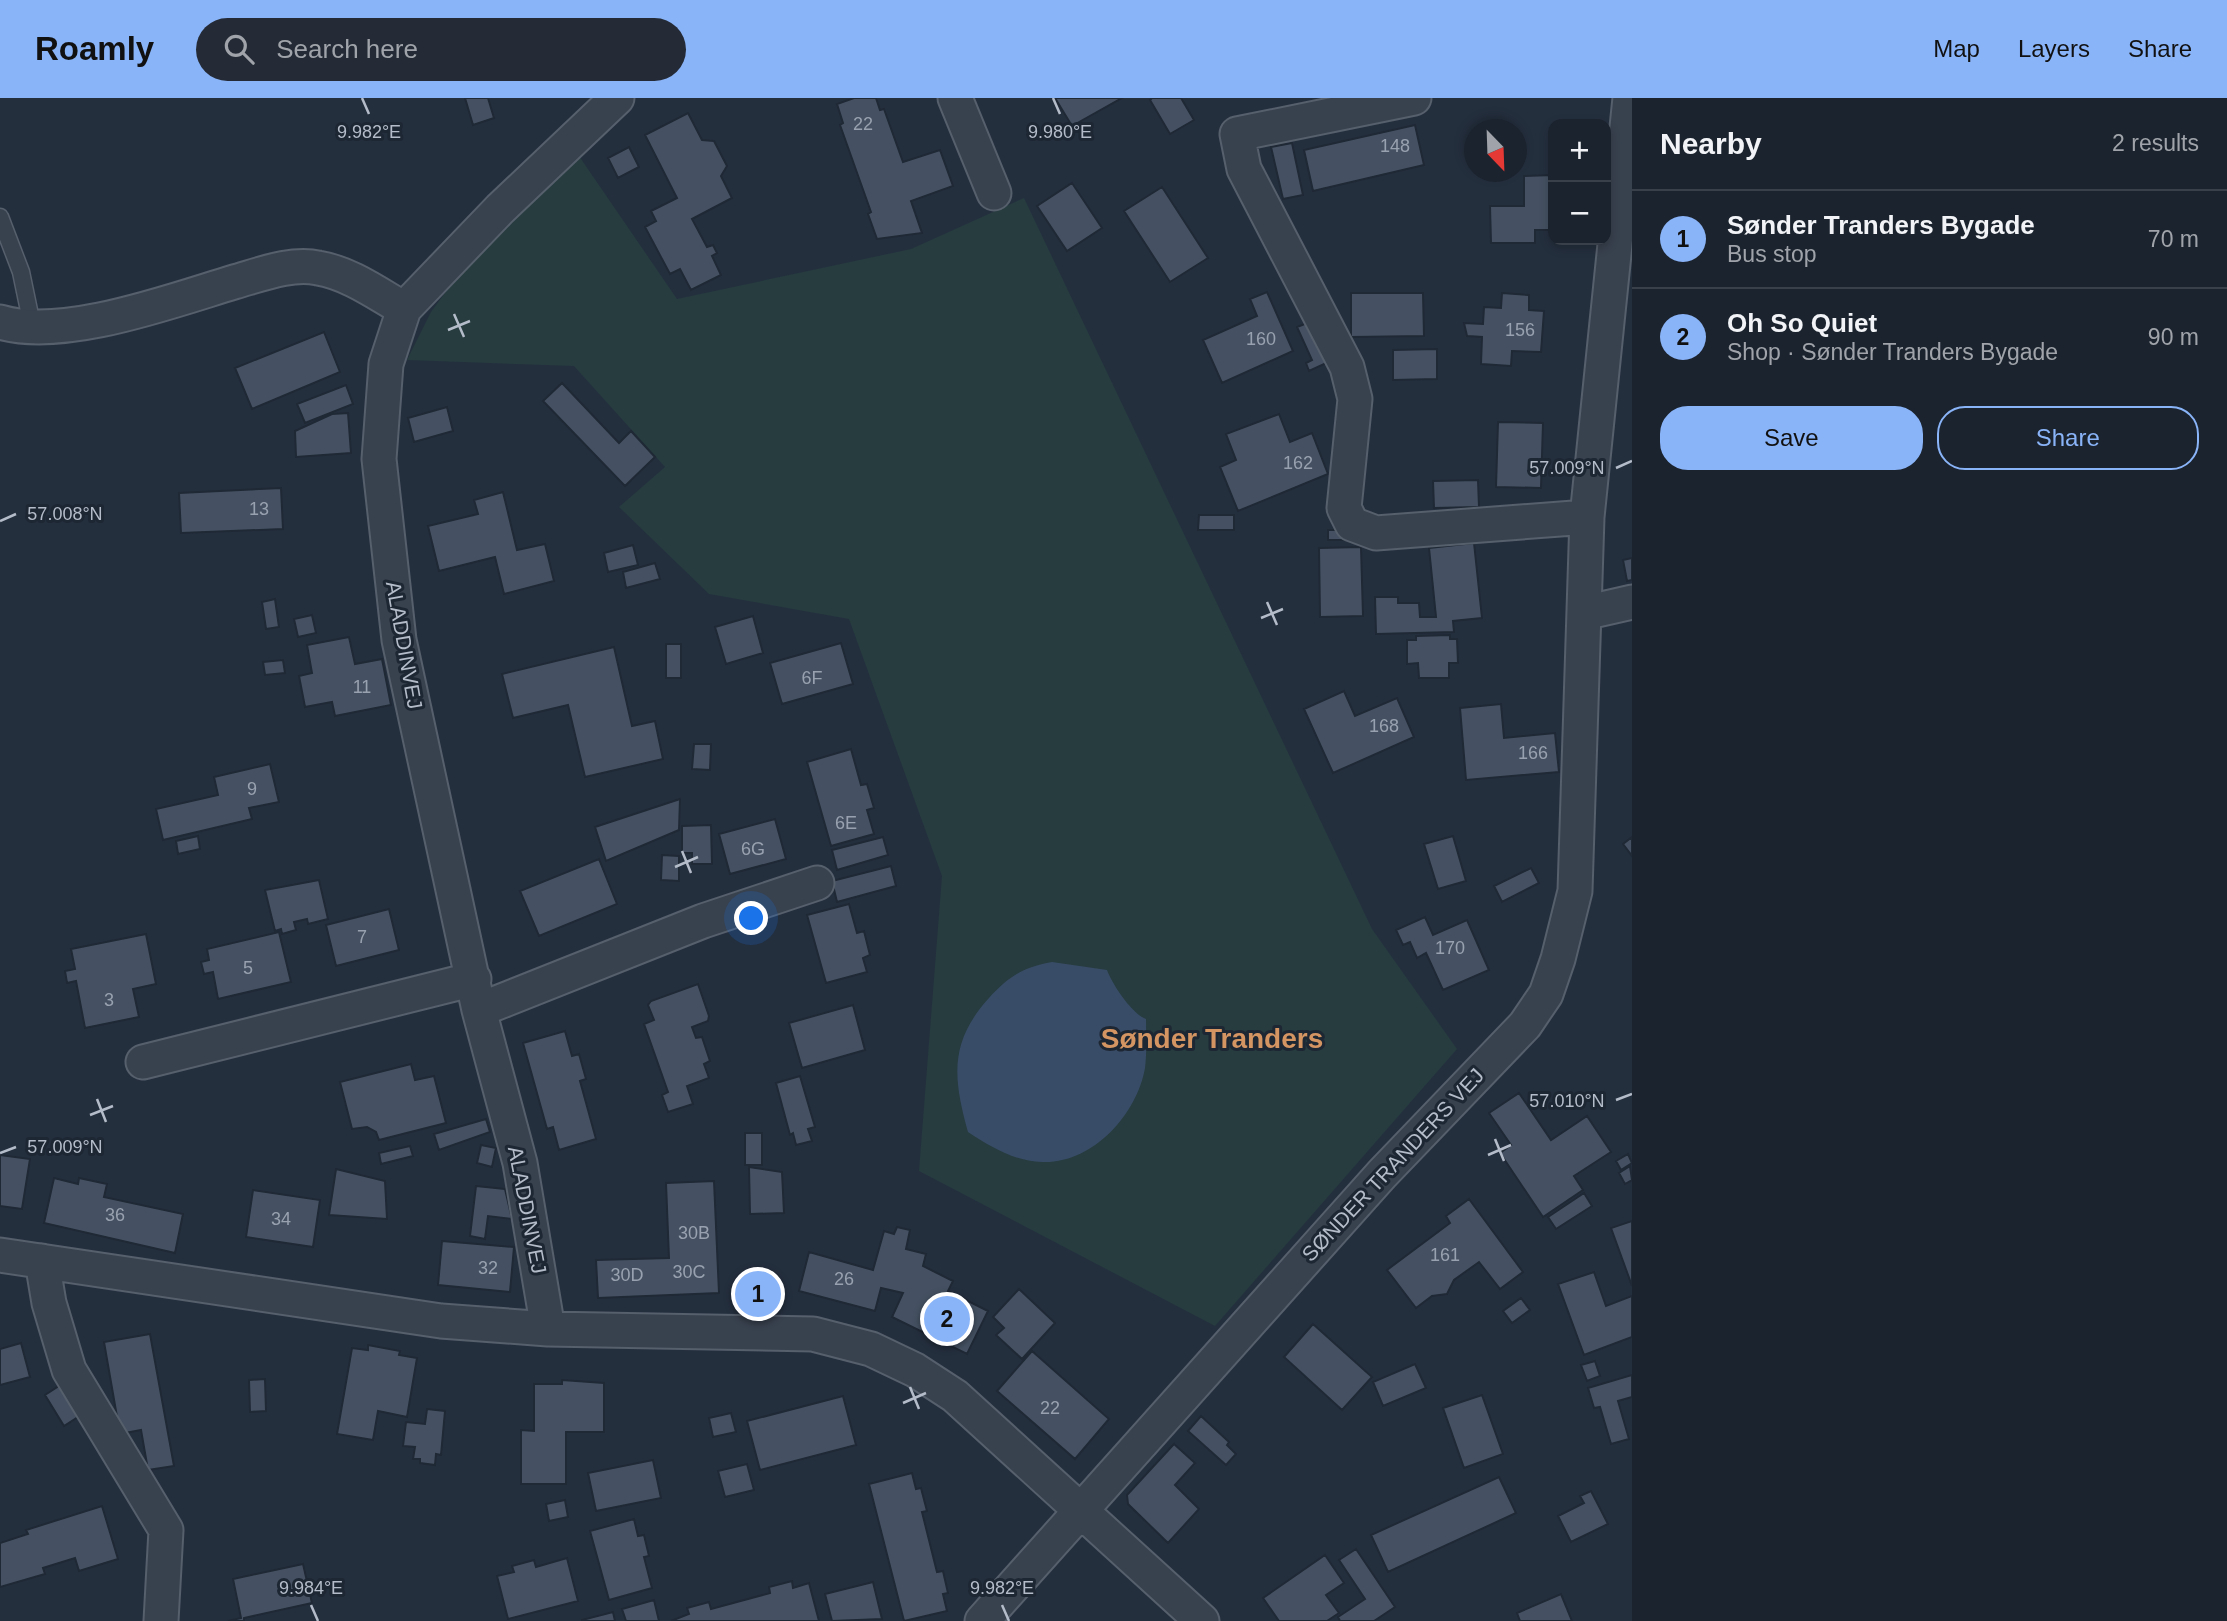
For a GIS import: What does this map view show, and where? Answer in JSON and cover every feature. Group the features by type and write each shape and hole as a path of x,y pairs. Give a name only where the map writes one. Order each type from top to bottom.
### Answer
{"street":[{"name":"ALADDINVEJ","path":"548,1329 520,1163 477,995 399,640 379,459 386,364 404,309 500,209 617,98"},
{"path":"955,98 995,193"},
{"path":"1414,98 1237,134 1244,169 1347,367 1355,399 1344,508 1352,524 1376,533 1587,517"},
{"name":"SØNDER TRANDERS VEJ","path":"982,1621 1382,1174 1525,1025 1546,994 1575,891 1587,517 1630,98"},
{"path":"16,323 78,324 274,271 317,267 359,283 404,309"},
{"path":"1584,613 1632,602"},
{"path":"143,1062 477,995 817,883"},
{"path":"0,1255 441,1321 548,1329 813,1334 872,1349 915,1370 955,1396 1202,1621"},
{"path":"42,1261 49,1303 69,1370 166,1530 161,1621"}],"lane":[{"path":"0,217 21,272 16,323"}],"green space":[{"path":"579,156 677,299 911,249 1024,198 1372,929 1457,1049 1215,1326 919,1171 942,876 849,619 709,594 619,507 665,467 574,366 407,360 431,312 458,275"}],"water":[{"path":"1052,962 1107,970 1123,998 1146,1019 1146,1056 1145,1068 1133,1102 1110,1133 1078,1155 1042,1162 1012,1156 968,1132 959,1094 958,1061 967,1030 989,998 1018,974"}],"building":[{"path":"465,98 488,98 494,118 473,125"},
{"path":"854,98 876,98 880,110 884,109 903,162 940,150 953,186 911,201 922,233 877,239 868,214 871,212 840,125 843,123 837,104"},
{"path":"1055,98 1122,98 1072,126"},
{"path":"1181,98 1194,120 1170,134 1150,100"},
{"path":"688,113 702,140 714,141 727,166 721,176 732,198 692,219 707,247 713,245 717,253 712,256 721,275 691,290 680,269 670,274 645,227 656,221 651,211 677,198 645,135"},
{"path":"1415,125 1424,165 1313,191 1304,150"},
{"path":"1292,143 1303,195 1283,199 1271,147"},
{"path":"629,147 639,167 618,178 608,158"},
{"path":"1548,175 1548,230 1535,230 1535,243 1491,243 1490,206 1524,206 1524,182 1527,182 1527,176"},
{"path":"1072,183 1102,228 1067,251 1037,206"},
{"path":"1162,187 1208,258 1170,282 1124,211"},
{"path":"1267,292 1293,351 1222,383 1203,340 1257,316 1250,299"},
{"path":"1351,293 1423,293 1424,336 1351,337"},
{"path":"1502,293 1529,295 1529,310 1544,311 1541,352 1512,351 1511,366 1481,364 1482,337 1467,336 1464,323 1483,324 1484,307 1501,308"},
{"path":"1315,320 1333,360 1309,371 1306,363 1312,360 1297,327"},
{"path":"324,332 340,372 252,409 235,368"},
{"path":"1437,349 1437,379 1393,380 1393,350"},
{"path":"562,383 619,443 631,431 655,457 625,486 543,401"},
{"path":"346,385 353,404 305,423 297,404"},
{"path":"447,407 453,431 414,442 408,418"},
{"path":"348,413 351,453 296,457 295,431 332,414"},
{"path":"1279,414 1290,442 1312,433 1328,474 1238,511 1220,467 1236,460 1226,434"},
{"path":"1498,422 1543,423 1541,488 1496,487"},
{"path":"1478,480 1479,507 1434,508 1433,481"},
{"path":"281,488 283,529 181,533 179,493"},
{"path":"503,492 517,550 545,544 554,581 504,594 495,557 439,571 428,526 478,514 474,500"},
{"path":"1199,515 1234,515 1234,530 1198,530"},
{"path":"1328,530 1350,530 1350,540 1328,540"},
{"path":"1474,543 1482,618 1453,621 1454,632 1376,634 1375,597 1398,597 1398,603 1419,603 1420,617 1436,617 1429,548"},
{"path":"633,545 638,565 608,572 604,553"},
{"path":"1361,547 1363,616 1320,617 1319,548"},
{"path":"1632,558 1632,580 1627,581 1623,560"},
{"path":"655,563 660,579 626,588 623,572"},
{"path":"275,599 279,627 266,629 262,602"},
{"path":"312,615 316,633 298,637 294,619"},
{"path":"753,616 763,653 726,664 715,627"},
{"path":"1450,635 1450,639 1457,639 1458,663 1449,663 1449,678 1419,678 1418,663 1407,664 1407,640 1416,640 1416,636"},
{"path":"349,637 355,664 382,659 391,705 335,716 332,702 305,707 299,676 312,673 307,645"},
{"path":"841,643 853,684 782,704 770,663"},
{"path":"666,644 681,644 681,678 666,678"},
{"path":"614,647 632,726 655,721 663,759 585,777 568,705 513,718 502,674"},
{"path":"283,660 285,673 265,675 263,662"},
{"path":"1344,691 1355,716 1397,698 1414,737 1333,773 1304,709"},
{"path":"1501,704 1504,738 1555,733 1559,772 1466,780 1460,708"},
{"path":"694,744 711,744 710,770 692,769"},
{"path":"851,749 861,785 867,784 874,808 867,810 874,834 831,846 807,762"},
{"path":"270,764 279,802 249,808 252,819 163,840 156,809 218,795 214,777"},
{"path":"680,799 679,830 606,861 595,827"},
{"path":"775,819 786,859 730,874 719,834"},
{"path":"711,825 712,864 692,864 692,853 682,853 682,826"},
{"path":"198,836 200,849 178,854 176,841"},
{"path":"1453,836 1466,881 1438,889 1424,844"},
{"path":"883,837 888,855 837,870 832,850"},
{"path":"1632,837 1632,856 1623,844"},
{"path":"662,855 679,856 679,881 661,880"},
{"path":"599,859 617,904 539,936 520,891"},
{"path":"891,866 896,886 837,902 832,881"},
{"path":"1531,868 1539,883 1502,902 1494,886"},
{"path":"319,880 328,919 308,924 307,919 294,922 296,930 282,934 281,929 275,931 265,890"},
{"path":"849,904 857,933 864,931 870,955 863,958 867,972 826,983 807,915"},
{"path":"389,909 399,950 336,966 326,925"},
{"path":"1425,917 1433,935 1467,920 1489,970 1443,990 1426,953 1417,958 1410,942 1403,945 1396,930"},
{"path":"279,932 291,982 218,999 213,972 204,974 201,962 209,960 207,949"},
{"path":"146,934 156,984 133,989 139,1017 85,1028 76,981 67,983 65,971 75,969 71,949"},
{"path":"698,984 709,1016 708,1021 692,1027 696,1038 702,1037 710,1061 704,1064 709,1078 687,1086 693,1104 668,1112 662,1095 668,1092 644,1024 654,1020 648,1005 651,1001"},
{"path":"853,1005 865,1050 802,1068 789,1023"},
{"path":"565,1031 572,1056 579,1054 586,1079 580,1081 596,1139 559,1150 553,1127 547,1129 523,1043"},
{"path":"411,1064 415,1080 434,1076 446,1123 379,1140 376,1132 367,1127 352,1129 340,1082"},
{"path":"800,1076 815,1127 808,1129 812,1141 796,1145 793,1133 790,1135 776,1083"},
{"path":"1519,1093 1551,1140 1587,1116 1611,1152 1574,1176 1583,1190 1543,1217 1500,1153 1511,1145 1489,1113"},
{"path":"486,1119 490,1132 439,1150 434,1134"},
{"path":"745,1133 762,1133 762,1165 745,1165"},
{"path":"481,1145 496,1148 492,1167 477,1163"},
{"path":"410,1146 413,1156 381,1164 379,1153"},
{"path":"1628,1154 1632,1163 1621,1170 1616,1161"},
{"path":"0,1155 30,1159 22,1209 0,1206"},
{"path":"1630,1166 1632,1180 1625,1184 1619,1173"},
{"path":"749,1167 782,1172 784,1213 750,1214"},
{"path":"336,1169 385,1181 387,1219 329,1215"},
{"path":"54,1178 78,1184 79,1178 107,1184 104,1197 183,1214 175,1253 44,1223"},
{"path":"714,1181 719,1293 598,1298 596,1260 669,1258 666,1183"},
{"path":"476,1186 505,1189 512,1219 488,1216 485,1239 470,1236"},
{"path":"253,1190 320,1200 313,1247 246,1237"},
{"path":"1584,1193 1592,1206 1556,1229 1548,1217"},
{"path":"1469,1199 1523,1272 1500,1289 1479,1262 1454,1280 1447,1294 1432,1296 1416,1308 1387,1270 1450,1223 1446,1216"},
{"path":"1632,1221 1632,1286 1611,1228"},
{"path":"897,1227 910,1230 906,1249 926,1254 923,1266 953,1281 948,1291 988,1311 967,1354 892,1317 903,1293 881,1288 875,1311 799,1291 809,1252 873,1270 884,1231 894,1234"},
{"path":"442,1241 514,1247 510,1292 438,1285"},
{"path":"1594,1272 1606,1306 1632,1296 1632,1337 1584,1355 1558,1284"},
{"path":"1019,1289 1055,1323 1022,1359 996,1335 1004,1328 993,1317"},
{"path":"1521,1298 1530,1310 1512,1323 1503,1311"},
{"path":"1313,1324 1372,1377 1342,1410 1284,1357"},
{"path":"150,1334 174,1466 148,1470 141,1430 120,1434 104,1342"},
{"path":"21,1343 30,1377 0,1385 0,1349"},
{"path":"368,1345 400,1351 399,1355 417,1358 407,1417 378,1411 373,1440 337,1434 352,1348 368,1350"},
{"path":"1032,1351 1109,1419 1075,1459 997,1391"},
{"path":"1595,1361 1600,1376 1587,1381 1581,1365"},
{"path":"1415,1364 1426,1388 1383,1406 1373,1382"},
{"path":"1632,1375 1632,1397 1618,1401 1629,1439 1611,1444 1600,1407 1594,1408 1588,1388"},
{"path":"265,1379 266,1411 250,1412 249,1380"},
{"path":"562,1380 604,1383 604,1432 566,1432 566,1484 521,1484 521,1430 534,1431 534,1384 562,1384"},
{"path":"62,1384 81,1415 64,1426 45,1395"},
{"path":"1482,1395 1503,1454 1464,1468 1443,1408"},
{"path":"843,1396 856,1445 760,1470 747,1421"},
{"path":"427,1409 445,1411 441,1455 436,1454 435,1465 413,1459 415,1447 403,1446 406,1422 425,1424"},
{"path":"731,1413 736,1432 713,1437 709,1418"},
{"path":"1201,1416 1229,1442 1227,1445 1236,1454 1226,1465 1188,1431"},
{"path":"1174,1444 1195,1463 1175,1485 1199,1509 1168,1543 1128,1504 1127,1495"},
{"path":"653,1460 661,1498 596,1511 588,1473"},
{"path":"747,1464 754,1490 725,1497 718,1471"},
{"path":"912,1473 916,1489 921,1488 927,1511 922,1512 937,1572 943,1571 948,1593 943,1594 947,1611 904,1621 869,1484"},
{"path":"1499,1477 1516,1513 1388,1572 1371,1535"},
{"path":"1591,1491 1608,1524 1571,1542 1558,1516 1584,1503 1580,1496"},
{"path":"565,1500 568,1517 549,1521 546,1504"},
{"path":"102,1506 118,1559 79,1571 75,1558 43,1568 45,1574 0,1587 0,1543 28,1534 26,1530"},
{"path":"634,1519 638,1536 644,1535 649,1556 644,1557 652,1588 609,1600 590,1531"},
{"path":"1356,1549 1395,1607 1374,1621 1340,1621 1338,1617 1365,1599 1339,1560"},
{"path":"1325,1555 1344,1583 1326,1595 1339,1613 1327,1621 1279,1621 1263,1598"},
{"path":"567,1558 578,1601 508,1619 497,1576 514,1572 512,1566 534,1560 536,1567"},
{"path":"303,1564 312,1603 244,1618 244,1621 228,1621 241,1618 233,1579"},
{"path":"792,1581 793,1588 809,1583 819,1621 671,1621 689,1614 687,1608 709,1602 711,1609 770,1593 769,1587"},
{"path":"873,1582 882,1619 832,1621 825,1594"},
{"path":"1561,1594 1572,1621 1520,1621 1517,1613"},
{"path":"654,1600 659,1621 626,1621 622,1609"},
{"path":"613,1612 615,1621 582,1621 582,1620"}],"place":[{"name":"Sønder Tranders Bygade","path":"758,1294"},
{"name":"Oh So Quiet","path":"947,1319"}],"district":[{"name":"Sønder Tranders","path":"1212,1038"}]}
